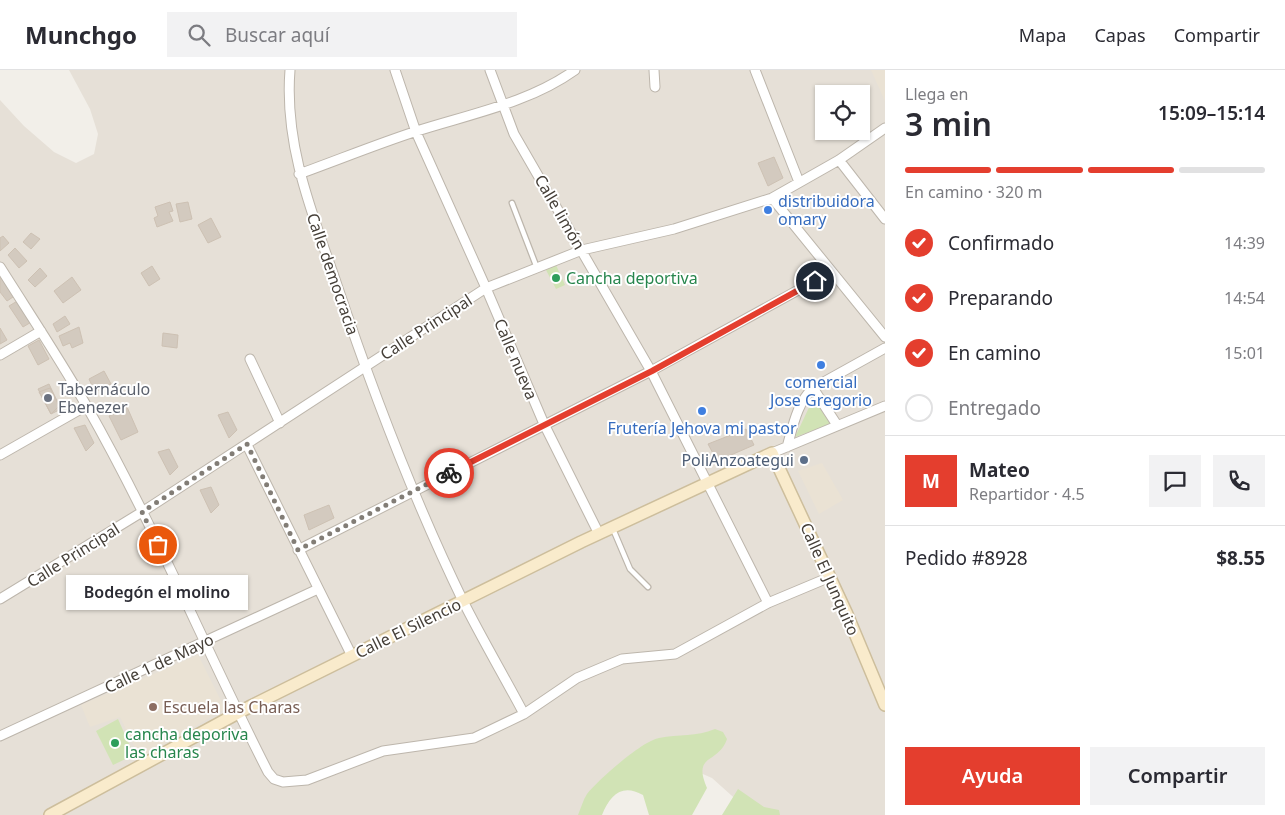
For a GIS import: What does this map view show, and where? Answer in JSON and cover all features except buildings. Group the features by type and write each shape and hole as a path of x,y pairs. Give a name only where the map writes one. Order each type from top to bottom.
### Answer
{"street":[{"name":"Calle democracia","path":"290,70 289,114 299,174 364,368 463,601 524,714"},
{"name":"Calle nueva","path":"395,70 416,132 544,424 599,534"},
{"name":"Calle limón","path":"490,70 514,134 652,371 768,603"},
{"path":"299,174 416,132 503,105 556,84 576,70"},
{"path":"654,70 655,87"},
{"path":"755,70 799,182"},
{"name":"Calle Principal","path":"0,599 142,512 486,288 582,250 674,229 772,198 838,160 885,128"},
{"path":"838,160 885,219"},
{"path":"772,198 885,337"},
{"path":"0,267 86,406 142,512 238,713 268,772 274,779 284,782 306,780 383,751 474,738 524,714 577,678 622,659 675,654 768,603 830,577"},
{"path":"298,550 652,371 831,272"},
{"path":"0,355 41,332"},
{"path":"787,447 799,407 805,396 813,388 885,348"},
{"path":"250,359 280,423"},
{"path":"813,388 837,426"},
{"path":"0,455 86,406"},
{"path":"772,453 885,406"},
{"path":"247,444 352,656"},
{"name":"Calle El Silencio","path":"50,815 238,713 599,534 772,453"},
{"name":"Calle El Junquito","path":"772,453 830,577 885,705"},
{"name":"Calle 1 de Mayo","path":"0,736 318,589"}],"lane":[{"path":"512,203 537,268"},
{"path":"612,528 630,569 648,587"}],"shaded area":[{"path":"69,70 885,70 885,815 748,815 741,804 712,778 696,771 624,778 600,815 0,815 0,100 24,126 54,152 76,163 94,154 98,134 90,109"},
{"path":"871,70 885,70 885,101"},
{"path":"822,463 843,500 819,514 798,471"},
{"name":"Escuela las Charas","path":"198,655 225,709 140,758 120,717 90,727 81,705"}],"green space":[{"name":"Cancha deportiva","path":"556,265 565,285 556,289 546,270"},
{"path":"814,397 831,424 795,437"},
{"name":"cancha deporiva las charas","path":"118,719 134,755 113,765 96,731"},
{"path":"715,729 723,732 727,739 718,753 704,764 703,777 707,788 692,815 649,815 643,795 629,790 618,793 613,797 602,815 578,815 586,796 593,788 610,771 642,746 659,738 701,733"},
{"path":"738,789 764,807 779,810 780,815 722,815"}],"way so far":[{"path":"158,545 142,512 247,444 298,550 449,473"}],"place":[{"name":"distribuidora omary","path":"768,210"},
{"name":"Cancha deportiva","path":"556,278"},
{"name":"comercial Jose Gregorio","path":"821,365"},
{"name":"Tabernáculo Ebenezer","path":"48,398"},
{"name":"Frutería Jehova mi pastor","path":"702,411"},
{"name":"PoliAnzoategui","path":"804,460"},
{"name":"Bodegón el molino","path":"158,545"},
{"name":"Escuela las Charas","path":"153,707"},
{"name":"cancha deporiva las charas","path":"115,743"}],"route":[{"path":"449,473 652,371 815,281"}]}
